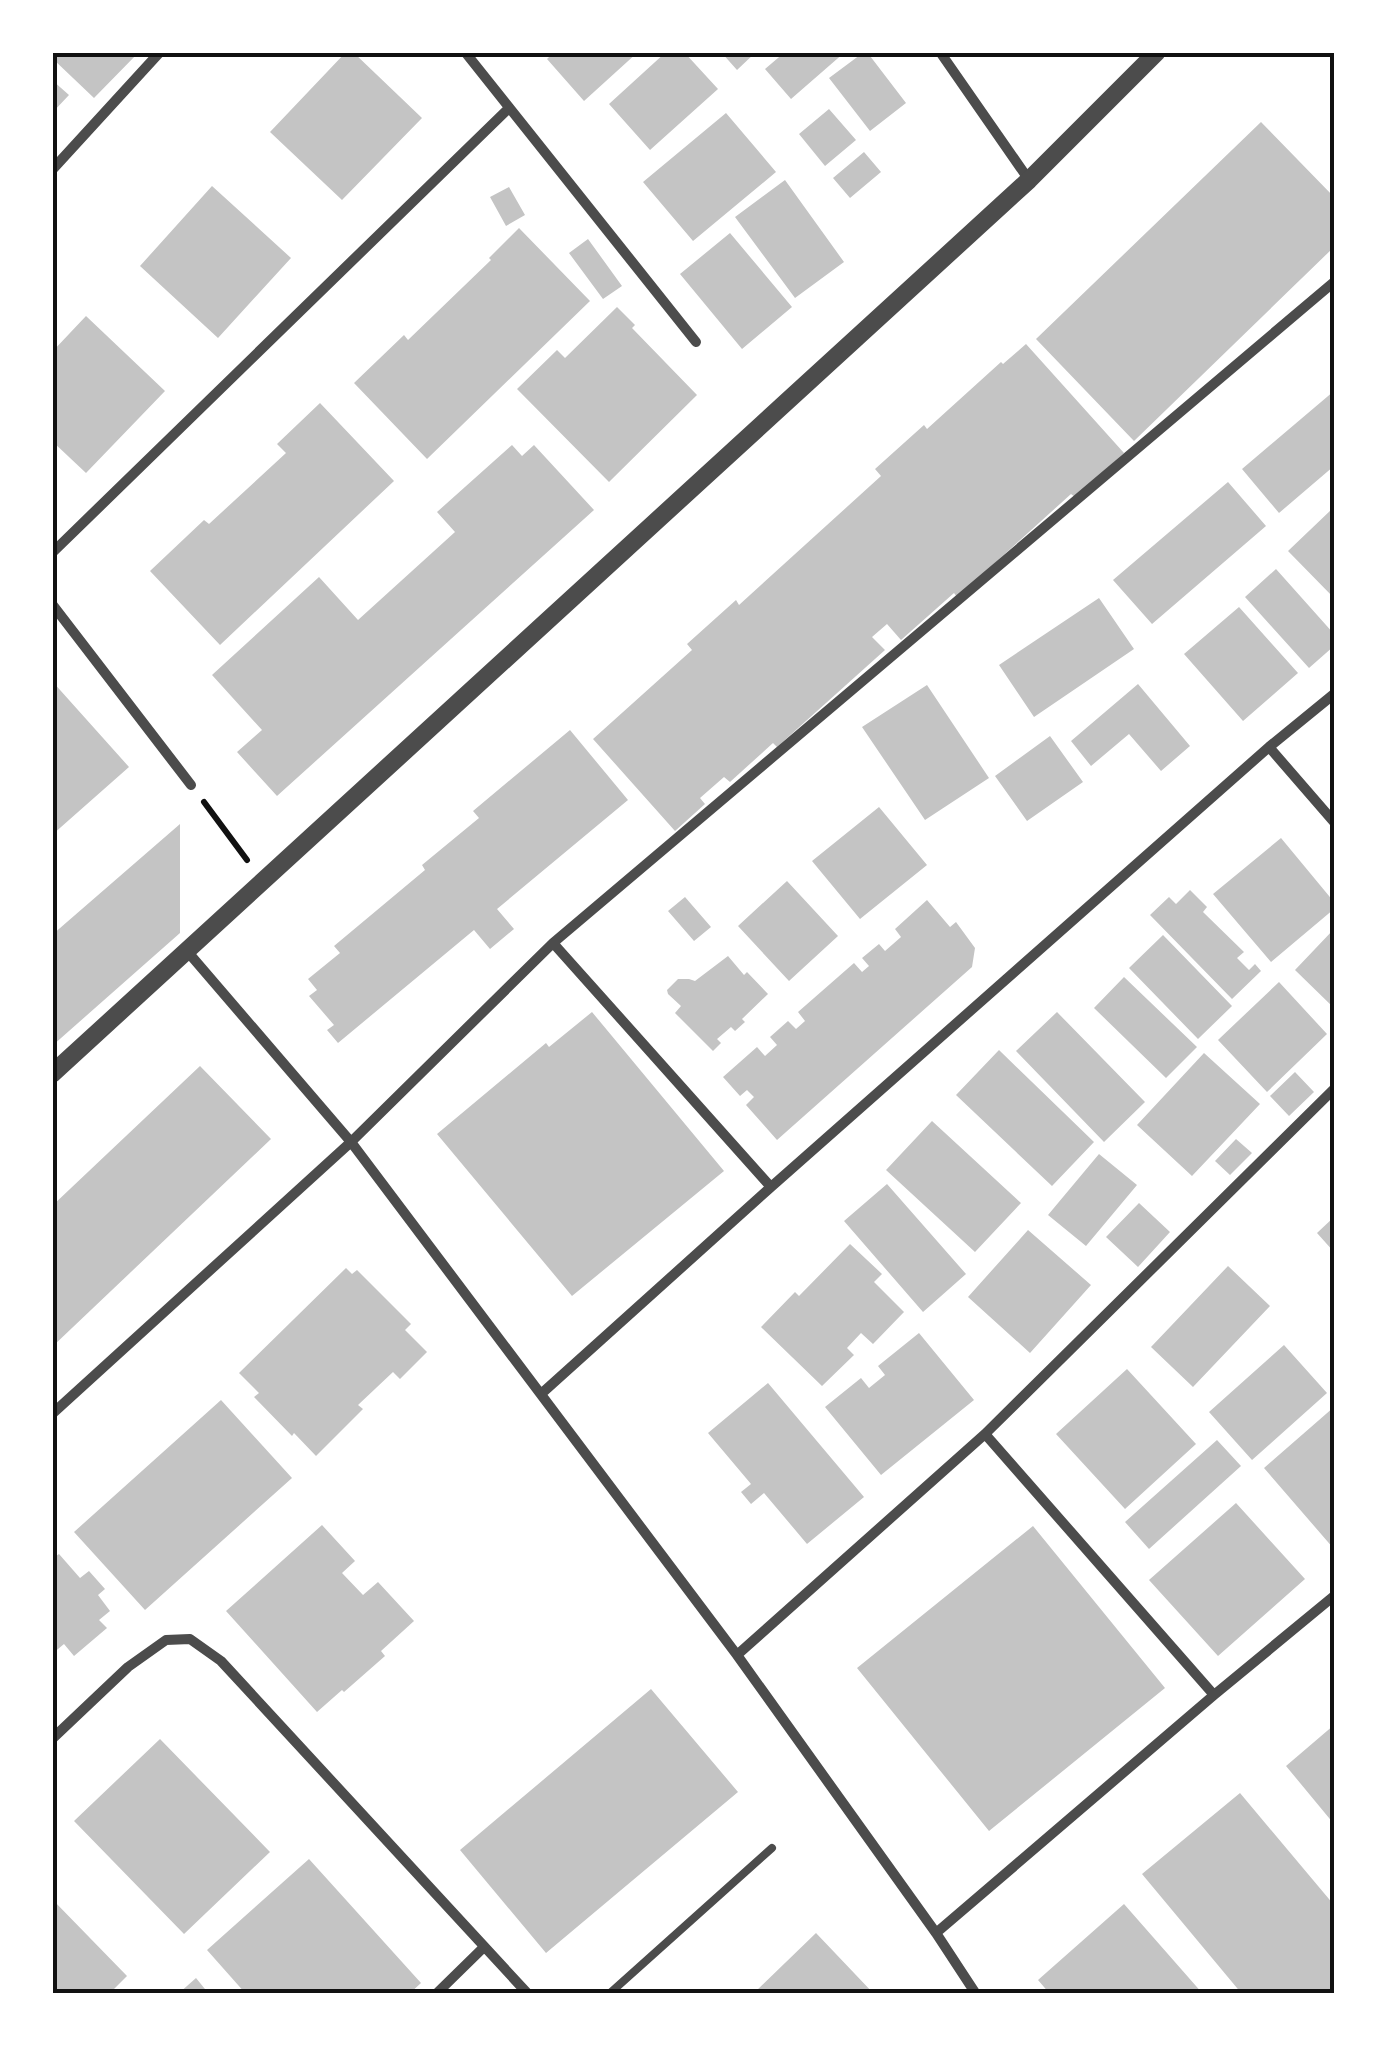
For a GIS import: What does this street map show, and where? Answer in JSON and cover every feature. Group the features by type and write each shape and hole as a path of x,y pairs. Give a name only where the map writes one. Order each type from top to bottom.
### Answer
{"street":[{"path":"52,170 160,52"},
{"path":"465,52 696,342"},
{"path":"940,52 1028,180"},
{"path":"52,1074 1028,180 1157,52"},
{"path":"52,554 510,108"},
{"path":"52,1414 351,1142 553,942 1334,282"},
{"path":"52,604 191,785"},
{"path":"541,1394 1334,694"},
{"path":"1270,747 1334,822"},
{"path":"553,942 771,1187"},
{"path":"187,951 351,1142 737,1655 976,1994"},
{"path":"737,1655 985,1434 1334,1090"},
{"path":"985,1434 1214,1695"},
{"path":"936,1933 1334,1596"},
{"path":"52,1739 128,1667 166,1640 190,1639 221,1661 528,1994"},
{"path":"436,1994 484,1948"}],"lane":[{"path":"610,1994 772,1848"}],"path":[{"path":"191,785 262,881"}],"building":[{"path":"52,52 139,52 94,98 52,58"},
{"path":"346,52 353,52 422,118 342,200 270,132"},
{"path":"554,52 638,52 584,101 547,59"},
{"path":"666,52 684,52 718,89 650,150 609,104"},
{"path":"721,52 756,52 737,70"},
{"path":"785,52 845,52 791,99 765,69"},
{"path":"864,52 906,103 870,131 829,78"},
{"path":"52,80 69,95 52,113"},
{"path":"829,109 856,140 825,166 799,134"},
{"path":"726,113 776,172 693,241 643,182"},
{"path":"1261,122 1334,197 1334,247 1134,441 1036,339"},
{"path":"864,152 881,172 850,198 833,178"},
{"path":"785,180 844,262 795,298 735,217"},
{"path":"212,186 291,258 218,338 140,266"},
{"path":"509,187 525,215 506,226 490,197"},
{"path":"519,228 590,301 427,459 354,383 404,335 408,340"},
{"path":"730,233 792,307 742,349 680,274"},
{"path":"588,239 622,286 603,299 569,253"},
{"path":"617,307 635,325 632,328 697,395 609,482 517,389 557,350 565,358"},
{"path":"86,316 165,391 86,473 52,441 52,352"},
{"path":"1026,344 1124,453 1075,497 1071,494 957,597 954,593 901,640 887,624 872,637 885,650 777,747 773,743 730,782 724,777 700,798 705,804 675,831 593,739 692,650 687,644 736,600 739,605 881,476 875,469"},
{"path":"1334,391 1334,466 1279,513 1242,469"},
{"path":"320,403 394,481 220,645 150,571 204,520 209,524 286,453 277,444"},
{"path":"512,445 522,456 534,445 594,510 277,796 237,752 262,730 212,675 319,577 358,620 455,532 437,512"},
{"path":"1228,482 1266,526 1152,624 1113,580"},
{"path":"1334,511 1334,598 1288,551"},
{"path":"1276,569 1334,634 1334,646 1309,668 1245,597"},
{"path":"1099,598 1134,649 1034,717 999,665"},
{"path":"1239,607 1298,673 1243,721 1184,654"},
{"path":"52,681 129,767 52,835"},
{"path":"1138,684 1190,746 1161,771 1129,734 1091,766 1071,741"},
{"path":"927,685 989,778 925,820 862,727"},
{"path":"570,730 628,800 497,909 514,929 490,949 474,930 338,1043 327,1030 334,1025 309,996 317,990 308,979 340,953 334,946 425,870 422,865 479,818 473,811"},
{"path":"1050,736 1083,782 1027,821 995,776"},
{"path":"879,807 927,865 860,919 812,861"},
{"path":"180,824 180,933 52,1046 52,935"},
{"path":"1281,838 1334,902 1334,909 1271,962 1213,894"},
{"path":"787,881 838,936 789,981 738,926"},
{"path":"1190,890 1207,907 1203,912 1244,952 1237,958 1249,970 1255,964 1261,971 1232,999 1150,915 1169,897 1176,904"},
{"path":"685,897 711,927 694,941 668,911"},
{"path":"927,900 950,927 956,922 975,948 972,967 777,1140 746,1105 754,1097 747,1090 740,1096 723,1077 757,1047 765,1056 777,1045 770,1037 788,1021 796,1029 805,1021 798,1012 854,963 862,972 869,966 862,958 879,944 885,951 901,937 895,929"},
{"path":"1334,929 1334,1008 1295,970"},
{"path":"1163,935 1232,1006 1198,1039 1129,968"},
{"path":"728,956 768,994 735,1031 731,1027 717,1039 721,1043 713,1051 675,1013 681,1006 667,990 678,979 695,981"},
{"path":"1124,977 1197,1047 1166,1078 1094,1008"},
{"path":"1279,982 1327,1034 1267,1092 1218,1040"},
{"path":"592,1012 724,1171 572,1296 437,1134 546,1043 549,1047"},
{"path":"1057,1012 1145,1102 1104,1142 1016,1051"},
{"path":"999,1050 1094,1142 1052,1186 956,1095"},
{"path":"1204,1053 1260,1104 1192,1176 1137,1125"},
{"path":"200,1066 271,1139 52,1347 52,1206"},
{"path":"1295,1072 1314,1092 1289,1116 1270,1096"},
{"path":"932,1121 1021,1203 975,1252 886,1170"},
{"path":"1236,1139 1252,1153 1230,1175 1215,1161"},
{"path":"1099,1154 1137,1185 1086,1246 1048,1215"},
{"path":"887,1184 966,1274 923,1312 844,1221"},
{"path":"1139,1203 1170,1232 1138,1267 1106,1237"},
{"path":"1334,1217 1334,1252 1317,1233"},
{"path":"1028,1230 1091,1285 1030,1353 968,1297"},
{"path":"850,1244 882,1274 874,1282 904,1312 873,1344 861,1333 847,1348 854,1355 822,1386 761,1327 795,1292 799,1296"},
{"path":"1228,1266 1270,1306 1193,1387 1151,1347"},
{"path":"346,1268 352,1274 357,1270 411,1324 405,1330 427,1352 400,1379 393,1372 358,1405 363,1409 316,1456 254,1397 259,1393 239,1373"},
{"path":"919,1333 974,1400 881,1475 825,1407 861,1378 869,1388 885,1375 878,1366"},
{"path":"1284,1345 1327,1393 1252,1460 1209,1412"},
{"path":"1127,1369 1196,1444 1125,1509 1056,1434"},
{"path":"768,1383 864,1497 807,1544 764,1493 751,1504 741,1492 751,1484 708,1433"},
{"path":"221,1400 292,1478 145,1610 74,1532"},
{"path":"1334,1407 1334,1549 1264,1468"},
{"path":"1217,1440 1241,1466 1149,1549 1125,1522"},
{"path":"1236,1503 1305,1579 1218,1656 1149,1580"},
{"path":"322,1525 355,1561 342,1573 363,1595 378,1582 414,1621 381,1651 385,1656 317,1712 226,1611"},
{"path":"1033,1526 1165,1688 989,1831 857,1668"},
{"path":"59,1554 80,1578 89,1571 105,1589 98,1595 110,1611 99,1620 107,1628 74,1656 64,1644 52,1654 52,1559"},
{"path":"651,1689 738,1792 546,1953 460,1850"},
{"path":"1334,1725 1334,1824 1286,1766"},
{"path":"160,1739 270,1852 184,1934 74,1821"},
{"path":"1240,1793 1334,1905 1334,1994 1242,1994 1142,1874"},
{"path":"309,1859 421,1983 409,1994 246,1994 207,1950"},
{"path":"52,1899 127,1976 109,1994 52,1994"},
{"path":"1124,1904 1203,1994 1050,1994 1038,1980"},
{"path":"816,1933 874,1994 753,1994"},
{"path":"196,1978 209,1994 178,1994"}]}
